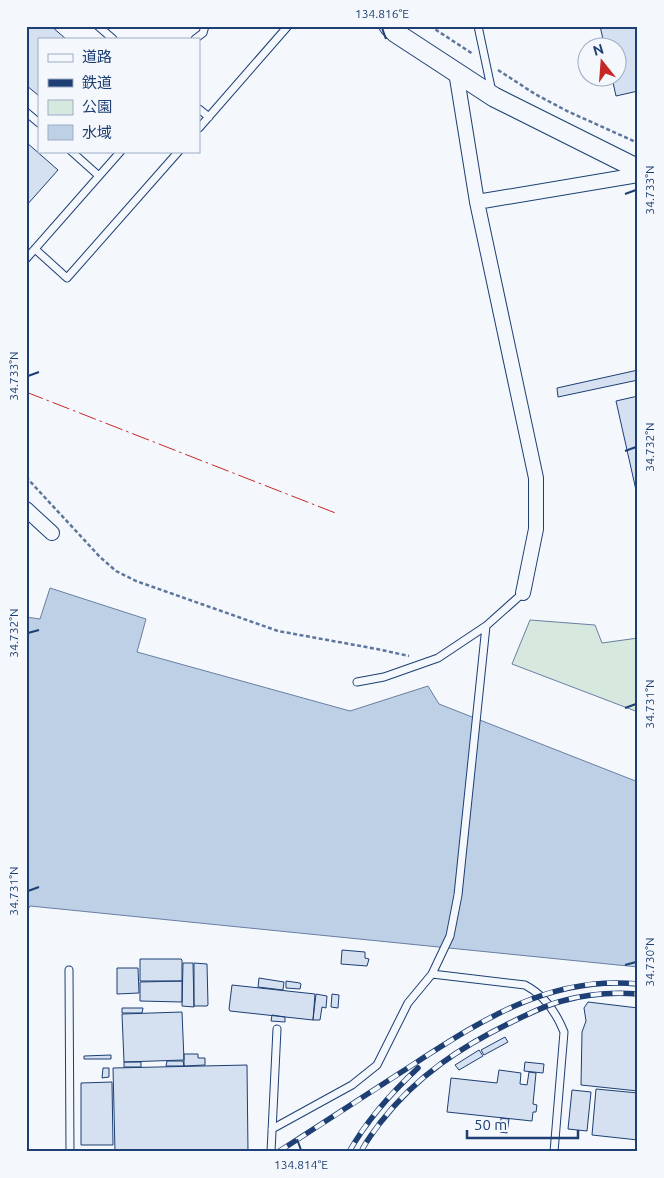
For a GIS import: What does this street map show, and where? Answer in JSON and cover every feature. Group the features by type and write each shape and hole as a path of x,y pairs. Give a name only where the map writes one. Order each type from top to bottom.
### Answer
{"street":[{"path":"389,26 396,33 494,97 638,169"},
{"path":"456,72 477,202 536,478 536,529 523,593"},
{"path":"477,202 638,175"},
{"path":"26,509 52,534"}],"lane":[{"path":"98,26 112,38"},
{"path":"196,38 203,33 205,26"},
{"path":"200,127 288,26"},
{"path":"478,26 494,97"},
{"path":"200,109 209,117"},
{"path":"26,112 38,122"},
{"path":"71,152 99,176"},
{"path":"26,259 120,152"},
{"path":"35,249 68,278 177,152"},
{"path":"357,682 384,677 438,658 486,626 523,593"},
{"path":"272,1129 352,1085 377,1065 408,1003 432,974 450,936 458,895 486,626"},
{"path":"69,970 70,1152"},
{"path":"432,974 525,984 546,1000 560,1021 564,1032 554,1152"},
{"path":"271,1152 277,1029"}],"path":[{"path":"430,26 535,94 567,111 638,143"},
{"path":"26,477 100,557 116,571 136,581 278,631 422,659 438,658"}],"green space":[{"path":"530,620 595,625 602,643 638,638 638,712 512,664"}],"water":[{"path":"50,588 146,619 137,652 350,711 428,686 439,704 638,782 638,967 30,906 26,913 26,617 40,619"}],"building":[{"path":"26,26 51,26 65,38 38,38 38,95 26,85"},
{"path":"600,26 638,26 638,91 616,96 614,88 626,88 626,38 603,38"},
{"path":"26,142 58,170 26,206"},
{"path":"638,370 638,380 558,397 557,388"},
{"path":"638,396 638,499 616,401"},
{"path":"342,950 365,952 365,958 369,959 367,966 341,964"},
{"path":"140,959 181,959 182,981 140,981"},
{"path":"183,963 193,963 194,1007 182,1006"},
{"path":"194,963 207,964 207,1006 194,1006"},
{"path":"117,968 138,968 139,993 117,994"},
{"path":"259,978 284,982 283,990 258,987"},
{"path":"182,981 182,1002 140,1001 140,982"},
{"path":"286,981 300,983 300,989 286,988"},
{"path":"232,985 315,994 313,1020 230,1011"},
{"path":"316,994 327,996 326,1008 322,1007 320,1020 313,1020"},
{"path":"332,994 339,995 338,1008 331,1007"},
{"path":"588,1002 638,1008 638,1091 581,1085 582,1032 586,1021 584,1008"},
{"path":"122,1008 143,1008 142,1013 122,1013"},
{"path":"182,1012 184,1060 124,1062 122,1014"},
{"path":"272,1015 285,1017 285,1022 271,1021"},
{"path":"505,1037 508,1042 484,1055 481,1050"},
{"path":"479,1050 483,1056 459,1070 455,1065"},
{"path":"184,1054 198,1054 198,1058 205,1058 205,1065 184,1066"},
{"path":"111,1055 111,1059 84,1059 84,1056"},
{"path":"167,1061 183,1061 184,1066 166,1066"},
{"path":"124,1062 141,1062 141,1067 124,1067"},
{"path":"525,1062 544,1064 543,1073 524,1071"},
{"path":"247,1065 248,1152 115,1152 113,1068"},
{"path":"103,1068 109,1068 109,1077 102,1078"},
{"path":"499,1070 521,1073 520,1084 527,1085 529,1072 536,1073 533,1104 537,1105 536,1112 533,1112 532,1121 447,1112 451,1078 497,1083"},
{"path":"112,1082 113,1145 81,1145 81,1083"},
{"path":"596,1089 638,1093 638,1140 592,1135"},
{"path":"572,1090 591,1092 587,1131 568,1129"},
{"path":"501,1118 509,1119 507,1133 500,1132"}],"railway":[{"path":"278,1152 430,1053 485,1020 513,1006 542,995 573,987 604,983 638,984"},
{"path":"361,1152 380,1123 409,1090 442,1063 477,1040 539,1009 556,1003 600,994 638,994"},
{"path":"349,1152 380,1107 418,1068"}],"power":[{"path":"26,392 338,514"}]}
